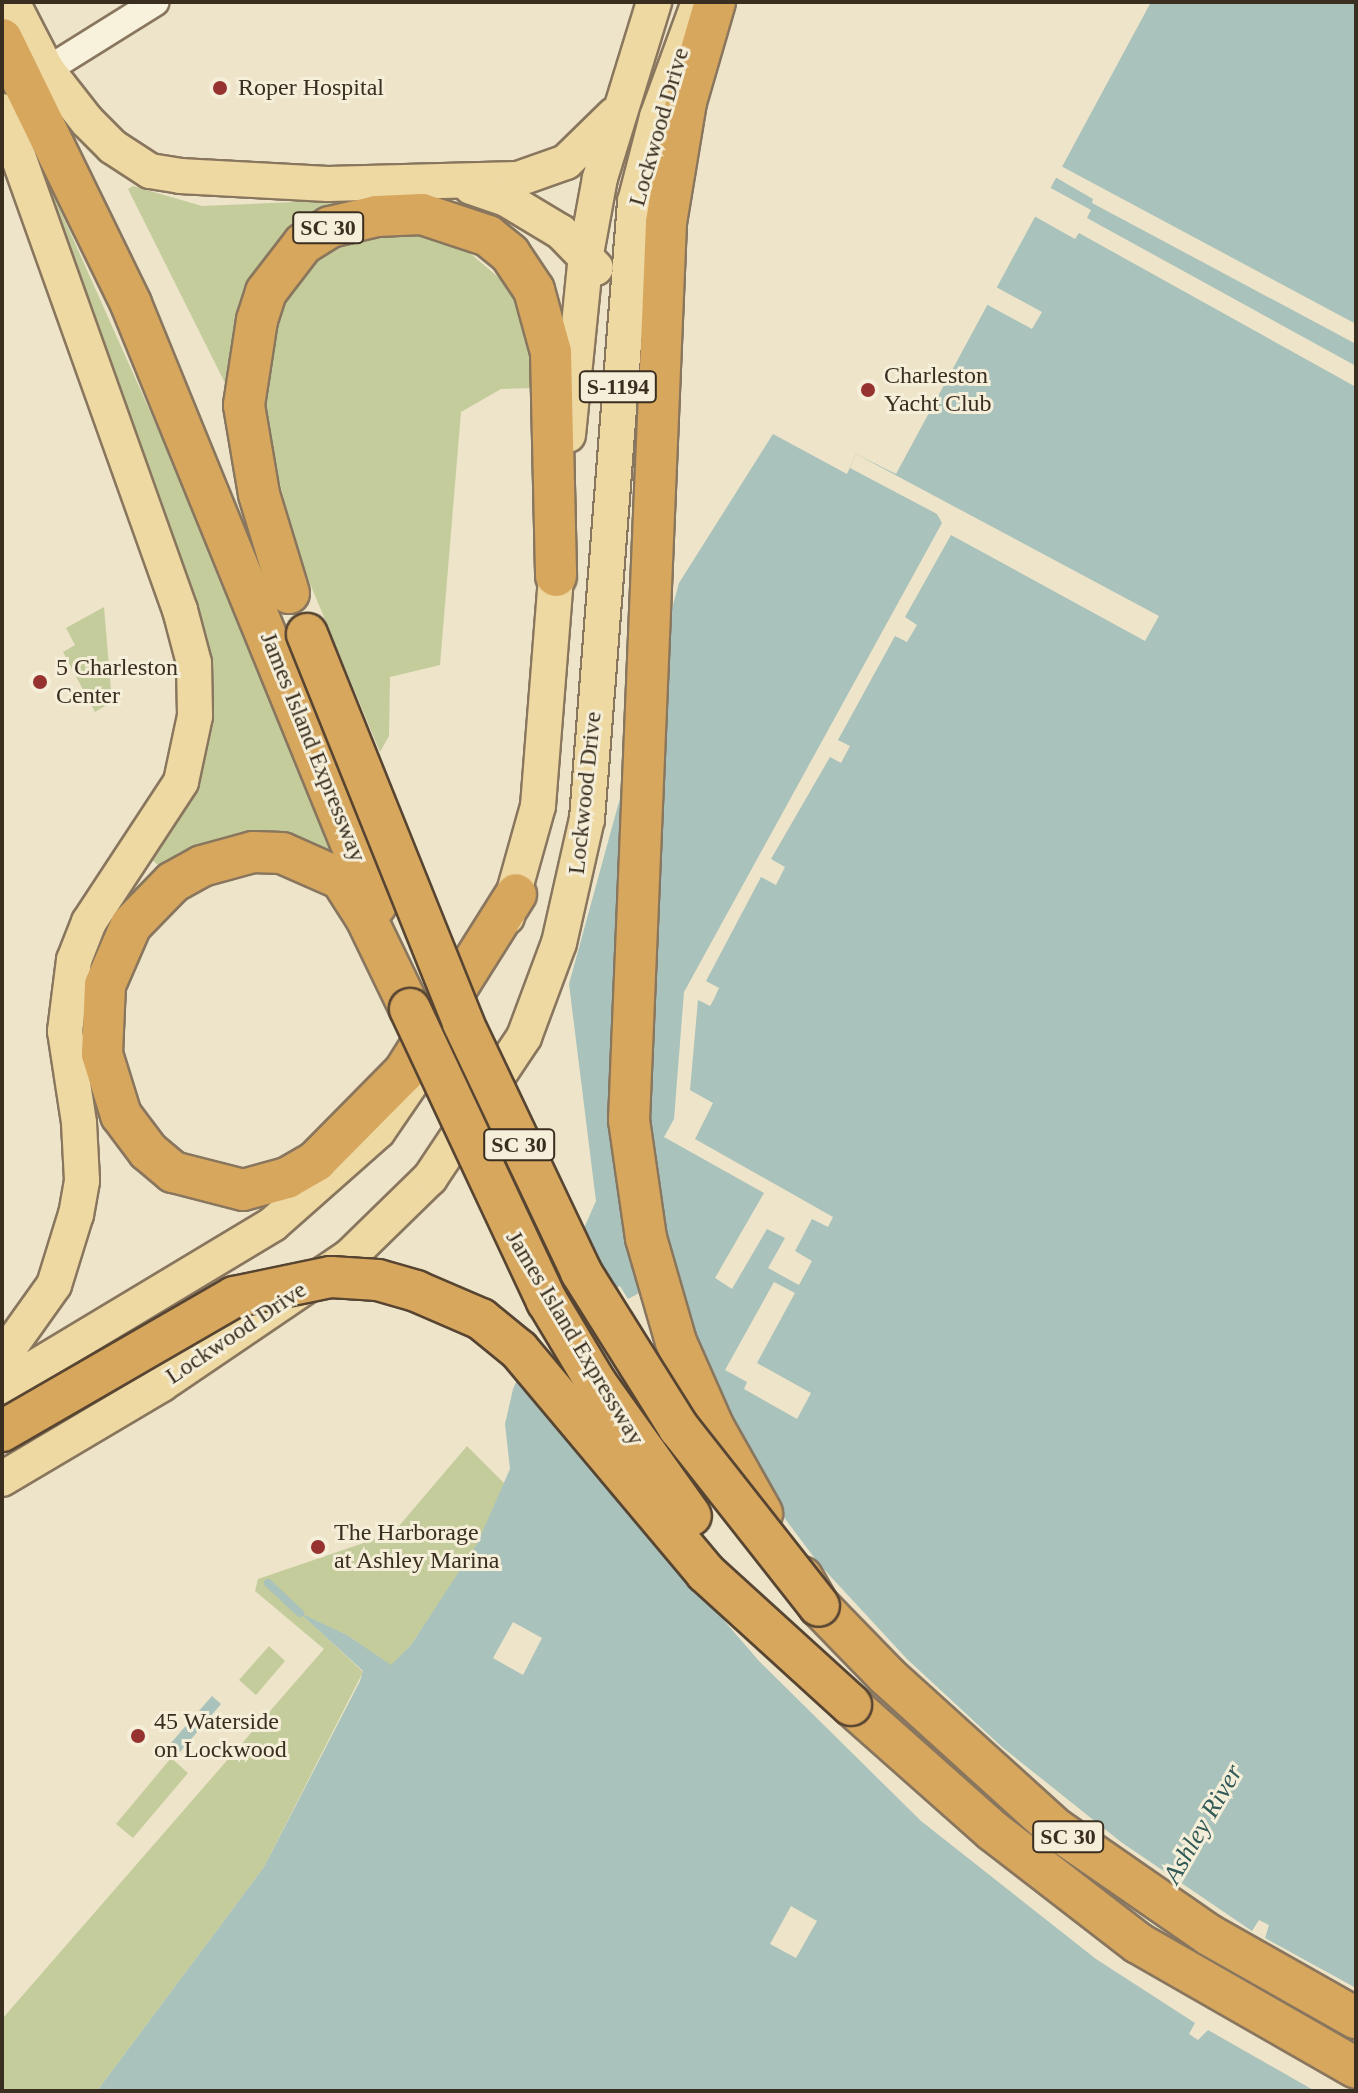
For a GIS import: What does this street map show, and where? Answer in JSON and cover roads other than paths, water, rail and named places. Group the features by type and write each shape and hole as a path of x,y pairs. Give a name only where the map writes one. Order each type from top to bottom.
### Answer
{"highway":[{"path":"715,2 686,102 669,184 629,1026 635,1185 676,1342 739,1474 819,1606"},
{"name":"James Island Expressway","path":"2,39 290,640 463,1023 581,1272 679,1428 819,1606 959,1746 1056,1829 1209,1935 1356,2018"},
{"name":"James Island Expressway","path":"47,70 289,593 290,640 410,1009 505,1220 596,1383 704,1531 851,1705 993,1831 1138,1943 1356,2068"},
{"name":"SC 30","path":"289,593 251,454 244,405 247,365 266,292 303,244 330,227 377,216 422,214 477,231 510,254 534,290 547,322 560,449"},
{"path":"556,576 560,449"},
{"path":"410,1009 366,918 341,879 282,853 253,852 202,866 173,882 131,925 105,985 102,1054 121,1115 148,1151 173,1172 243,1190 287,1178 316,1161 404,1072 516,894"},
{"name":"SC 30","path":"2,1431 234,1297 331,1277 378,1280 416,1291 481,1319 519,1350 706,1573 851,1705"}],"main road":[{"path":"12,2 47,70 113,147 150,171 236,182 459,183 518,179 566,162 618,112"},
{"name":"Lockwood Drive","path":"560,449 586,254 618,112 654,2"},
{"name":"Lockwood Drive","path":"2,1479 231,1336 349,1257 430,1178 524,1037 559,943 587,819 622,322 635,202 645,160 699,2"},
{"path":"2,111 180,610 194,663 195,716 181,782 89,922 74,960 65,1031 79,1123 82,1181 76,1214 54,1285 2,1358"},
{"path":"459,183 506,199 586,254 608,284 622,322"},
{"name":"Lockwood Drive","path":"2,1387 273,1224 378,1131 480,981 516,894 538,806 556,576"}],"street":[{"path":"47,70 156,2"}],"water":[{"name":"Ashley River","path":"1151,2 1356,2 1356,2091 97,2091 264,1867 360,1681 363,1671 300,1613 347,1635 391,1665 411,1645 477,1544 510,1469 505,1424 513,1389 596,1201 569,984 679,583 773,434 847,474 856,454 896,474"},
{"path":"212,1696 221,1704 180,1752 170,1744"}],"waterway":[{"path":"268,1583 300,1613"}],"place":[{"name":"Roper Hospital","path":"220,88"},
{"name":"Charleston Yacht Club","path":"868,390"},
{"name":"5 Charleston Center","path":"40,682"},
{"name":"The Harborage at Ashley Marina","path":"318,1547"},
{"name":"45 Waterside on Lockwood","path":"138,1736"}]}
